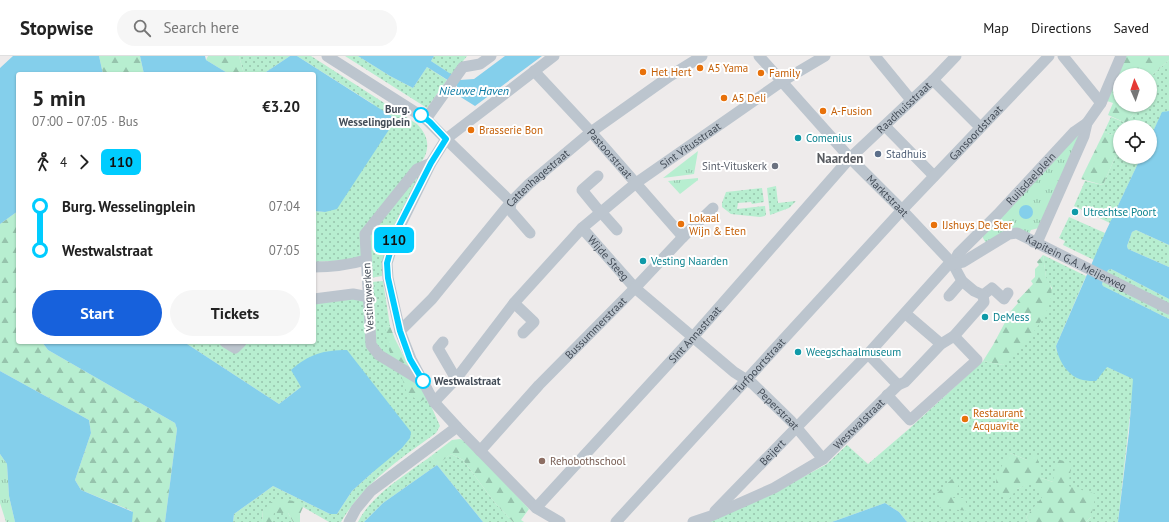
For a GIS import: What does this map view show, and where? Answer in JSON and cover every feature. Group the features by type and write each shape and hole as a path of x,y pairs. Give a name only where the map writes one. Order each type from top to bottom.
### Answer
{"street":[{"path":"326,56 426,119 511,202 510,210 530,233"},
{"path":"426,119 463,67 480,64 491,56"},
{"path":"554,56 446,139 431,163 396,232 387,263 388,278 400,331 410,359 434,402 456,427 536,508 560,522"},
{"name":"Cattenhagestraat","path":"400,331 432,299 511,202 529,184 592,132 670,76 702,56"},
{"name":"Marktstraat","path":"759,56 850,158 958,263 962,281"},
{"name":"Sint Vitusstraat","path":"434,402 456,379 514,303 582,228 636,183 781,82 825,56"},
{"path":"875,56 911,100"},
{"name":"Raadhuisstraat","path":"850,158 933,80 956,56"},
{"name":"Gansoordstraat","path":"902,210 1049,56"},
{"path":"1063,56 1101,103"},
{"name":"Ruijsdaelplein","path":"958,263 958,254 976,237 1074,132 1087,123 1101,103 1121,56"},
{"name":"Pastoorstraat","path":"534,71 592,132 683,237"},
{"path":"933,80 980,127"},
{"name":"Ruijsdaelplein","path":"1033,242 1039,238 1084,136 1087,123"},
{"path":"885,126 934,176"},
{"name":"Sint Annastraat","path":"536,508 693,337 850,158"},
{"name":"Vestingwerken","path":"424,382 379,355 371,345 369,336 369,298 365,234 417,169 431,163"},
{"path":"598,176 582,190 617,230"},
{"name":"Bussummerstraat","path":"480,451 539,385 683,237 714,208"},
{"name":"Turfpoortstraat","path":"616,522 902,210"},
{"name":"Wijde Steeg","path":"582,228 635,288"},
{"name":"Kapitein G.A. Meijerweg","path":"958,263 1009,234 1017,234 1169,309"},
{"path":"976,237 983,249"},
{"path":"316,267 331,267 366,260"},
{"name":"Beijert","path":"711,516 906,314 947,266 958,263"},
{"path":"949,296 962,281 978,296"},
{"name":"Peperstraat","path":"635,288 734,372 753,384 791,421 823,459"},
{"name":"Westwalstraat","path":"692,522 711,516 774,488 823,459 887,395 898,385 905,382 941,344 954,336 984,302 978,296 992,288 1004,299 1008,293"},
{"path":"316,298 353,294 369,298"},
{"path":"514,303 534,322 523,333"},
{"path":"906,314 941,344"},
{"path":"887,395 910,420 976,360 954,336"},
{"path":"443,342 438,348 456,379"},
{"path":"228,344 235,348 239,344"},
{"path":"868,354 886,367 898,385"},
{"path":"349,522 356,509 371,492 456,427"}],"green space":[{"path":"99,56 140,56 144,72 103,72"},
{"path":"208,56 239,56 243,72 226,72 206,60"},
{"path":"239,56 290,56 266,72 243,72"},
{"path":"297,56 311,56 417,124 424,133 427,142 427,151 422,161 364,231 363,256 351,260 316,262 316,211 325,212 373,104"},
{"path":"345,56 358,56 413,88 427,67 447,80 427,108"},
{"path":"434,56 467,56 452,75 431,61"},
{"path":"1124,56 1169,56 1169,60 1157,71 1157,68 1119,68"},
{"path":"1169,60 1169,111 1162,113 1157,123 1157,120 1128,120 1135,112 1157,112 1157,71"},
{"path":"1113,85 1113,103 1107,101"},
{"path":"1113,103 1113,112 1135,112 1128,120 1119,120 1108,115"},
{"path":"1111,117 1118,120 1113,120 1113,135 1104,132"},
{"path":"1104,132 1113,135 1113,162 1103,185 1081,179"},
{"path":"1075,135 1081,136 1039,228 1031,230 1029,234 986,243 983,235"},
{"path":"698,151 694,174 663,178"},
{"path":"1113,162 1113,164 1138,164 1110,223 1074,206 1085,181 1103,185"},
{"path":"421,172 382,266 382,276 370,278 368,247 371,231"},
{"path":"698,178 698,180 680,194 668,181"},
{"path":"776,186 778,203 796,201 789,208 770,215 767,188"},
{"path":"762,188 764,202 752,204 751,202 738,203 737,209 765,206 765,216 760,217 731,214 722,207 726,192"},
{"path":"16,212 16,344 44,344 48,350 175,423 177,429 165,522 132,522 132,511 81,490 75,480 91,433 89,420 0,371 0,224"},
{"path":"1069,217 1105,233 1094,260 1063,245 1065,241 1059,238"},
{"path":"1136,230 1169,245 1169,267 1128,249 1127,246 1132,232"},
{"path":"1043,255 1086,276 1056,346 1057,352 1107,367 1134,379 1118,522 1086,522 1091,517 1053,482 1041,478 1027,460 1010,453 1017,489 1031,482 1044,496 1026,517 1029,522 907,522 899,512 885,503 832,522 699,522 779,490 827,464 847,445 868,464 910,428 983,361 1003,365 1052,288 1046,278"},
{"path":"1043,255 1046,277 1051,287 1051,298 1042,319 1027,341 1003,365 983,361 1011,311 1018,303 1017,301 1033,284 1031,281 1035,277 1035,269 1039,265 1037,262"},
{"path":"1111,269 1169,299 1169,319 1103,286 1102,284 1108,270"},
{"path":"383,281 390,326 386,327 396,362 378,349 373,342 371,282"},
{"path":"357,298 366,302 366,339 427,397 440,426 436,433 396,462 371,484 350,508 341,522 329,522 303,507 305,503 263,510 262,522 233,522 234,514 273,486 330,514 337,514 352,491 373,472 301,387 279,404 187,344 316,344 316,301"},
{"path":"390,326 412,373 394,359 389,350 385,327"},
{"path":"400,372 420,384 427,397 420,402 407,393"},
{"path":"460,439 468,443 529,509 521,520 524,522 513,522 495,503 463,460 451,454 437,465 431,456 452,440"},
{"path":"1010,453 1027,460 1037,454 1041,478 1053,482 1056,459 1072,463 1068,486 1096,494 1091,517 1086,522 1029,522 1026,517 1043,496 1031,483 1017,489 1009,499 1002,494 996,483 999,471"},
{"path":"0,454 7,464 9,496 15,522 6,522 0,503"},
{"path":"451,454 463,460 495,503 513,522 483,522 437,465 383,503 364,522 358,522 364,512 380,494 431,456 437,464"},
{"path":"953,478 959,484 953,498 965,498 968,511 940,508 934,496"},
{"path":"276,498 305,503 300,514 300,522 293,522 288,513 274,513 272,522 262,522 263,510"},
{"path":"273,513 288,513 293,522 272,522"}],"water":[{"path":"13,56 99,56 103,72 16,72 16,212 0,224 0,68"},
{"path":"140,56 205,56 206,60 226,72 144,72"},
{"path":"290,56 297,56 396,119 337,209 325,212 316,211 316,72 266,72"},
{"name":"Nieuwe Haven","path":"358,56 434,56 431,61 460,80 474,79 505,56 542,56 475,106 459,96 457,86 427,67 413,88"},
{"path":"1169,111 1169,245 1136,230 1132,232 1127,246 1128,249 1169,267 1169,299 1111,269 1108,270 1102,284 1103,286 1169,319 1169,522 1118,522 1129,432 1133,379 1107,367 1096,381 1086,381 1078,378 1068,372 1061,362 1056,346 1105,233 1138,164 1157,164 1157,123 1162,112"},
{"path":"1023,205 1029,205 1033,209 1033,215 1029,219 1023,219 1019,215 1019,209"},
{"path":"44,344 187,344 279,404 301,387 291,370 304,360 317,354 347,350 411,432 410,438 402,448 352,491 337,514 330,514 273,486 234,514 233,522 165,522 177,429 175,423 48,350"},
{"path":"0,371 89,420 91,433 75,480 81,490 133,512 132,522 15,522 9,496 7,464 0,454"},
{"path":"437,465 483,522 364,522 383,503"},
{"path":"885,503 899,512 907,522 832,522"}],"bus line":[{"name":"110","path":"421,115 446,139 431,163 396,232 387,263 388,278 400,331 410,359 423,381"}],"place":[{"name":"A5 Yama","path":"700,68"},
{"name":"Het Hert","path":"643,72"},
{"name":"Family","path":"761,73"},
{"name":"A5 Deli","path":"724,98"},
{"name":"A-Fusion","path":"823,111"},
{"name":"Burg. Wesselingplein","path":"421,115"},
{"name":"Brasserie Bon","path":"471,130"},
{"name":"Comenius","path":"798,138"},
{"name":"Stadhuis","path":"878,154"},
{"name":"Sint-Vituskerk","path":"775,166"},
{"name":"Utrechtse Poort","path":"1075,212"},
{"name":"Lokaal Wijn & Eten","path":"681,224"},
{"name":"IJshuys De Ster","path":"934,225"},
{"name":"Vesting Naarden","path":"643,261"},
{"name":"DeMess","path":"985,317"},
{"name":"Weegschaalmuseum","path":"798,352"},
{"name":"Westwalstraat","path":"423,381"},
{"name":"Restaurant Acquavite","path":"965,419"},
{"name":"Rehobothschool","path":"542,461"}],"district":[{"name":"Naarden","path":"840,158"}]}
